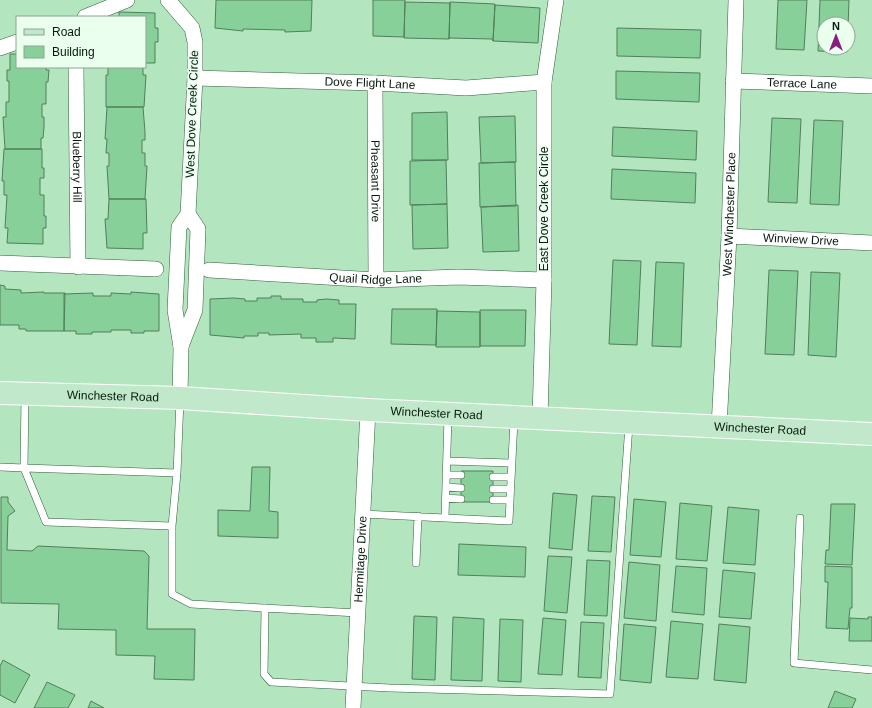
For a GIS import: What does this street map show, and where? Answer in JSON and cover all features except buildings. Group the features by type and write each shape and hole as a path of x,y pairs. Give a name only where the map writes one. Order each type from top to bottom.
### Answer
{"main road":[{"name":"Winchester Road","path":"0,393 180,398 368,410 872,434"}],"street":[{"path":"87,16 127,0"},
{"name":"West Dove Creek Circle","path":"168,0 192,28 195,42 195,78 188,214 179,227 175,310 181,347 180,398"},
{"name":"East Dove Creek Circle","path":"540,418 544,280 544,82 556,0"},
{"name":"West Winchester Place","path":"719,427 729,236 736,0"},
{"path":"0,48 16,42"},
{"name":"Blueberry Hill","path":"76,68 78,267"},
{"name":"Dove Flight Lane","path":"195,78 375,82 466,88 544,82"},
{"name":"Terrace Lane","path":"733,81 872,86"},
{"name":"Pheasant Drive","path":"375,82 376,280"},
{"name":"West Dove Creek Circle","path":"181,347 195,310 203,270 198,229 188,214"},
{"name":"Winview Drive","path":"729,236 872,243"},
{"path":"0,263 156,269"},
{"name":"Quail Ridge Lane","path":"177,269 376,280 458,277 544,280"},
{"name":"Hermitage Drive","path":"353,708 368,410"}],"lane":[{"path":"25,394 24,468 46,522 172,526"},
{"path":"180,398 177,473 172,526 172,594 191,604 358,613"},
{"path":"445,518 448,414"},
{"path":"363,514 509,521 514,417"},
{"path":"265,608 264,674 271,682 610,694 629,423"},
{"path":"447,461 512,463"},
{"path":"0,467 177,473"},
{"path":"446,475 462,475"},
{"path":"493,477 511,477"},
{"path":"446,487 461,488"},
{"path":"493,489 511,489"},
{"path":"446,498 461,499"},
{"path":"493,500 510,500"},
{"path":"416,563 418,516"},
{"path":"800,518 794,663 872,670"}]}
